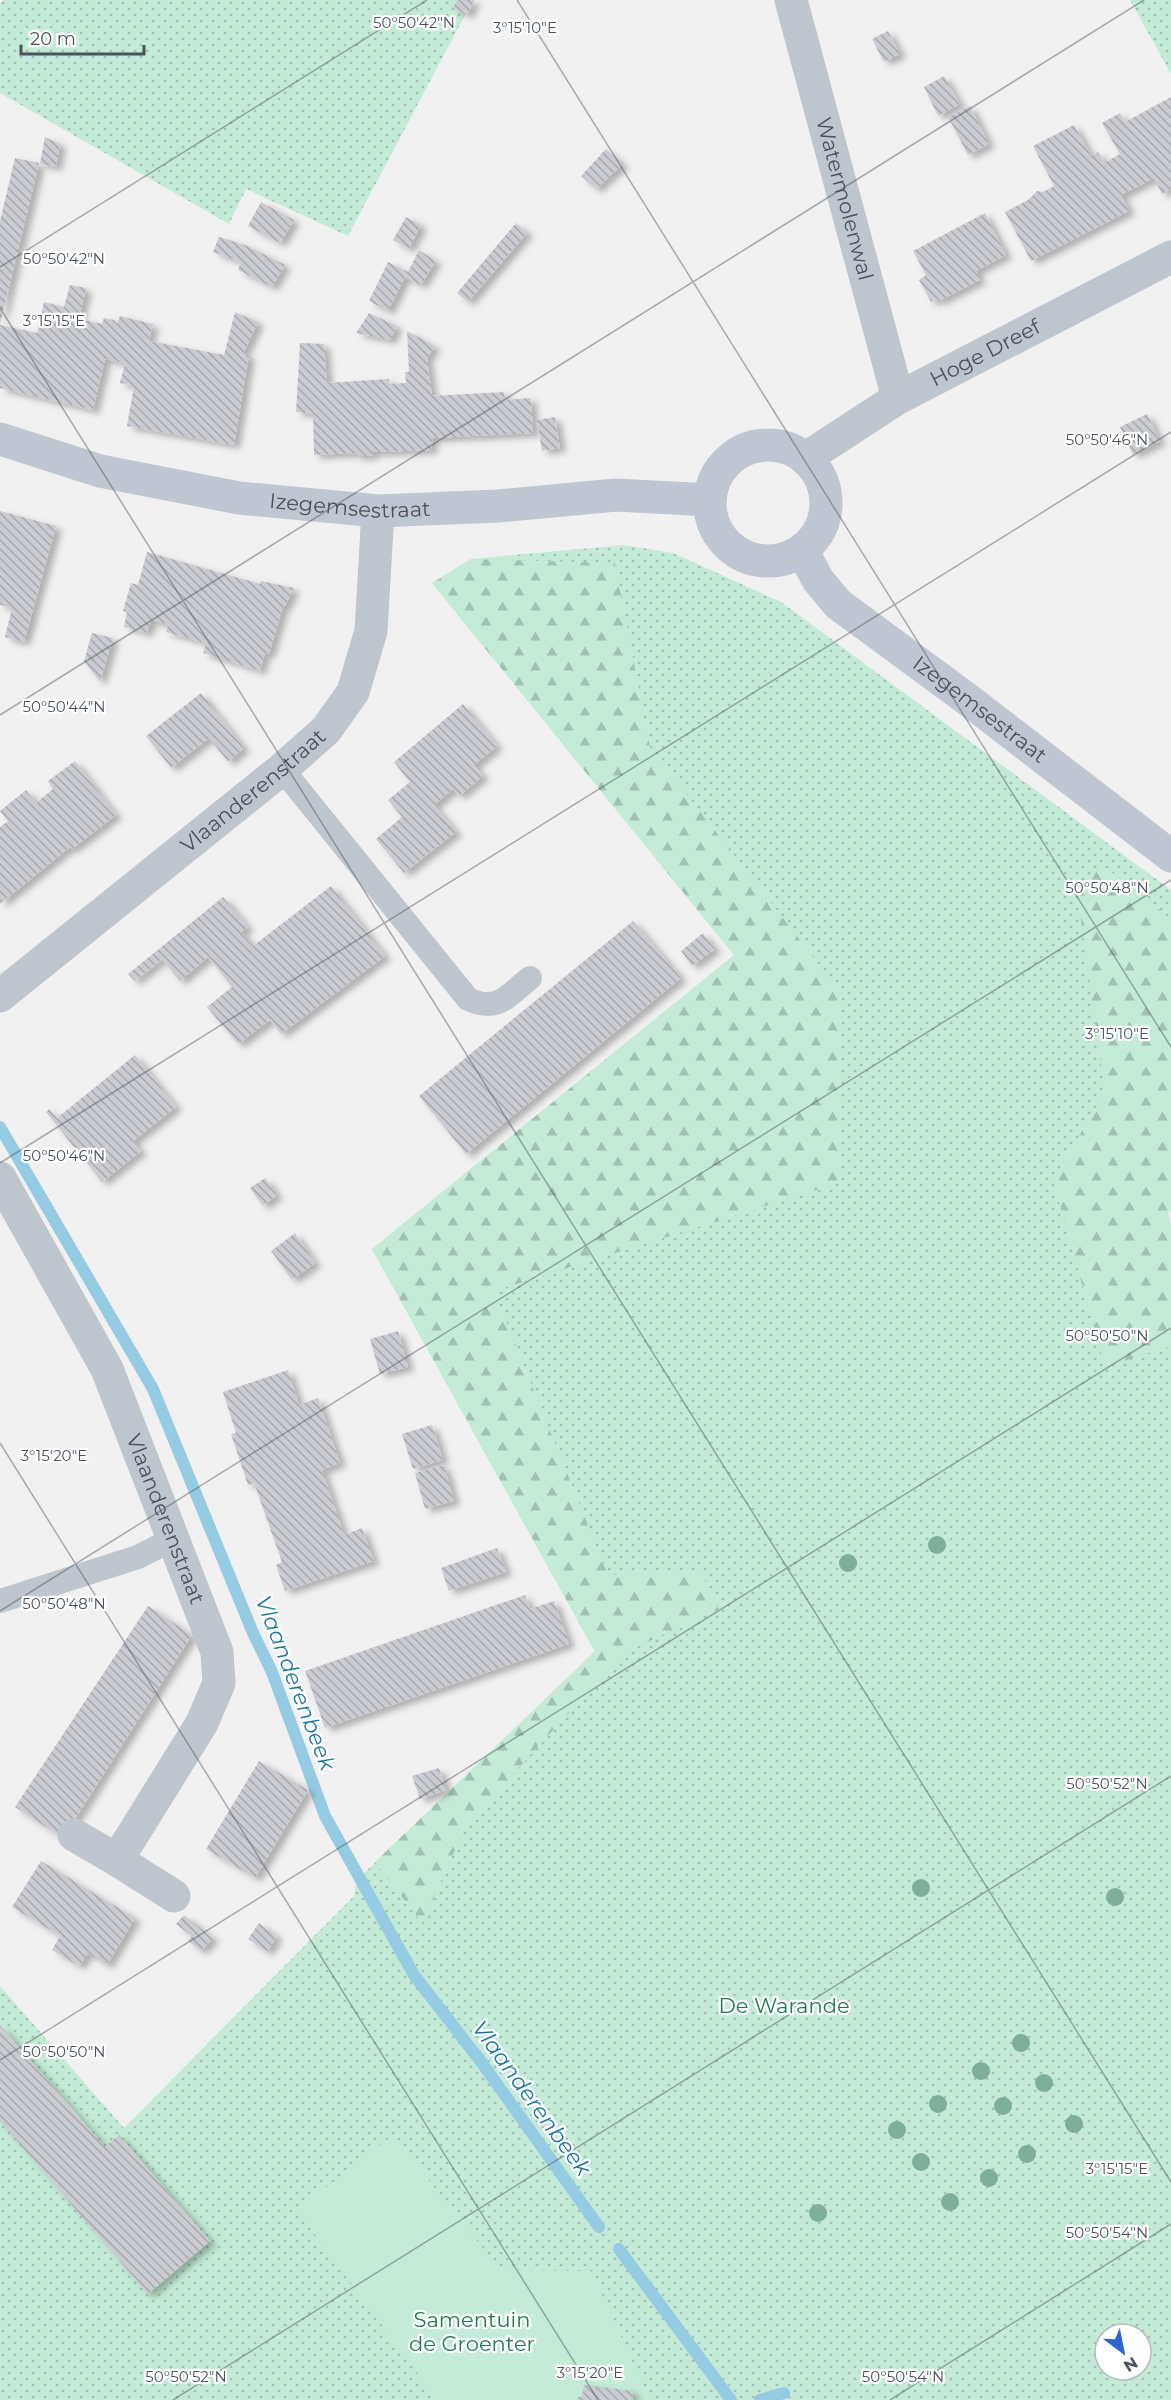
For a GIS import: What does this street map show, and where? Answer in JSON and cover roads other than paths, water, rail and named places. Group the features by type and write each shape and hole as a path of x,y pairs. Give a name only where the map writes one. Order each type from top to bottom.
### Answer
{"street":[{"name":"Watermolenwal","path":"791,0 898,398"},
{"name":"Hoge Dreef","path":"806,458 898,398 1171,256"},
{"name":"Izegemsestraat","path":"0,439 100,471 239,498 378,511 498,506 616,495 710,500"},
{"path":"769,445 789,448 806,458 820,476 826,495 825,515 817,534 802,550 778,560 757,560 740,554 724,541 714,524 710,500 715,479 726,462 743,451 769,445"},
{"name":"Vlaanderenstraat","path":"0,996 282,769 326,730 353,692 370,631 378,511"},
{"name":"Izegemsestraat","path":"802,550 819,580 838,604 1171,856"},
{"name":"Vlaanderenstraat","path":"0,1178 107,1369 217,1652 219,1683 202,1723 117,1860"},
{"path":"74,1835 174,1896"}],"lane":[{"path":"282,769 468,999 483,1006 497,1004 530,978"},
{"path":"0,1601 138,1557 173,1539"}],"waterway":[{"name":"Vlaanderenbeek","path":"0,1127 153,1389 253,1633 272,1672 325,1816 414,1975 482,2063 599,2227"},
{"path":"619,2249 731,2400"},
{"path":"760,2400 784,2393"}],"park label":[{"name":"De Warande","path":"784,2006"},
{"name":"Samentuin de Groenter","path":"472,2332"}]}
